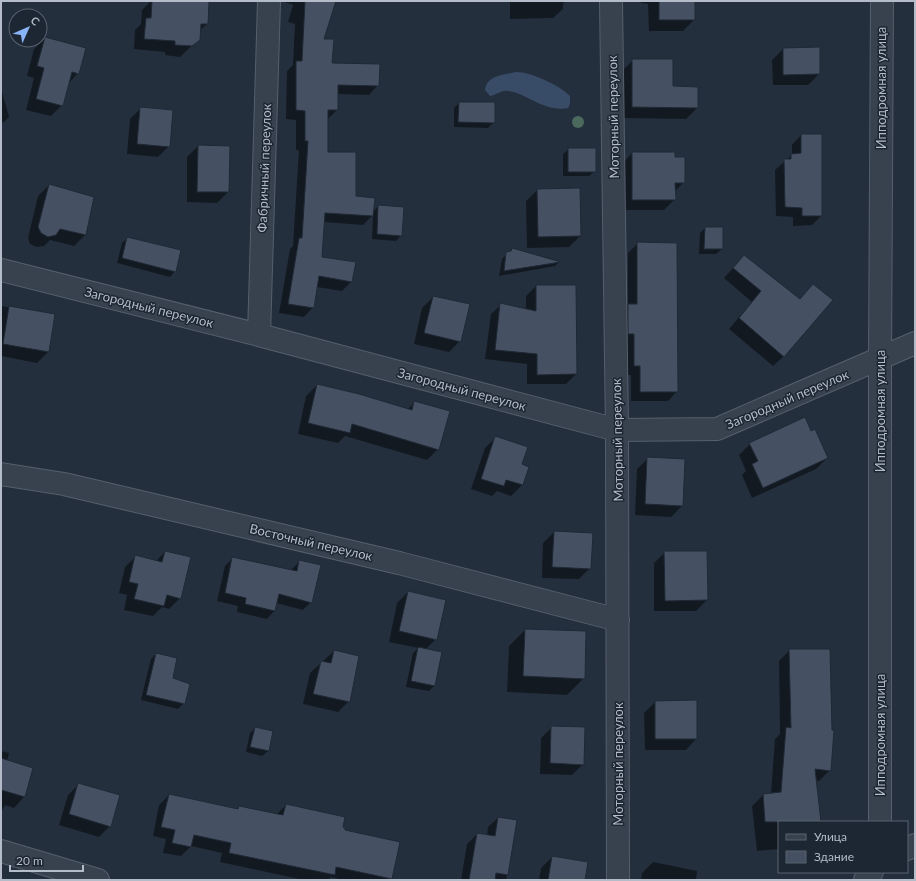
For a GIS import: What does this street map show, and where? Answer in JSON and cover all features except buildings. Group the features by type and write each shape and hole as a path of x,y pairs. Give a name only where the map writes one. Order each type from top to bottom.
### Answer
{"street":[{"name":"Фабричный переулок","path":"259,334 270,1"},
{"name":"Моторный переулок","path":"611,1 617,430 618,880"},
{"name":"Ипподромная улица","path":"880,821 882,1"},
{"name":"Загородный переулок","path":"1,270 259,334 617,430 717,429 880,360 915,343"},
{"name":"Восточный переулок","path":"1,474 72,486 399,563 618,620"},
{"path":"1,851 98,880"}],"water":[{"path":"516,72 537,77 565,92 570,96 570,104 568,108 552,108 522,95 508,91 503,91 490,96 485,90 489,81 497,76"}]}
